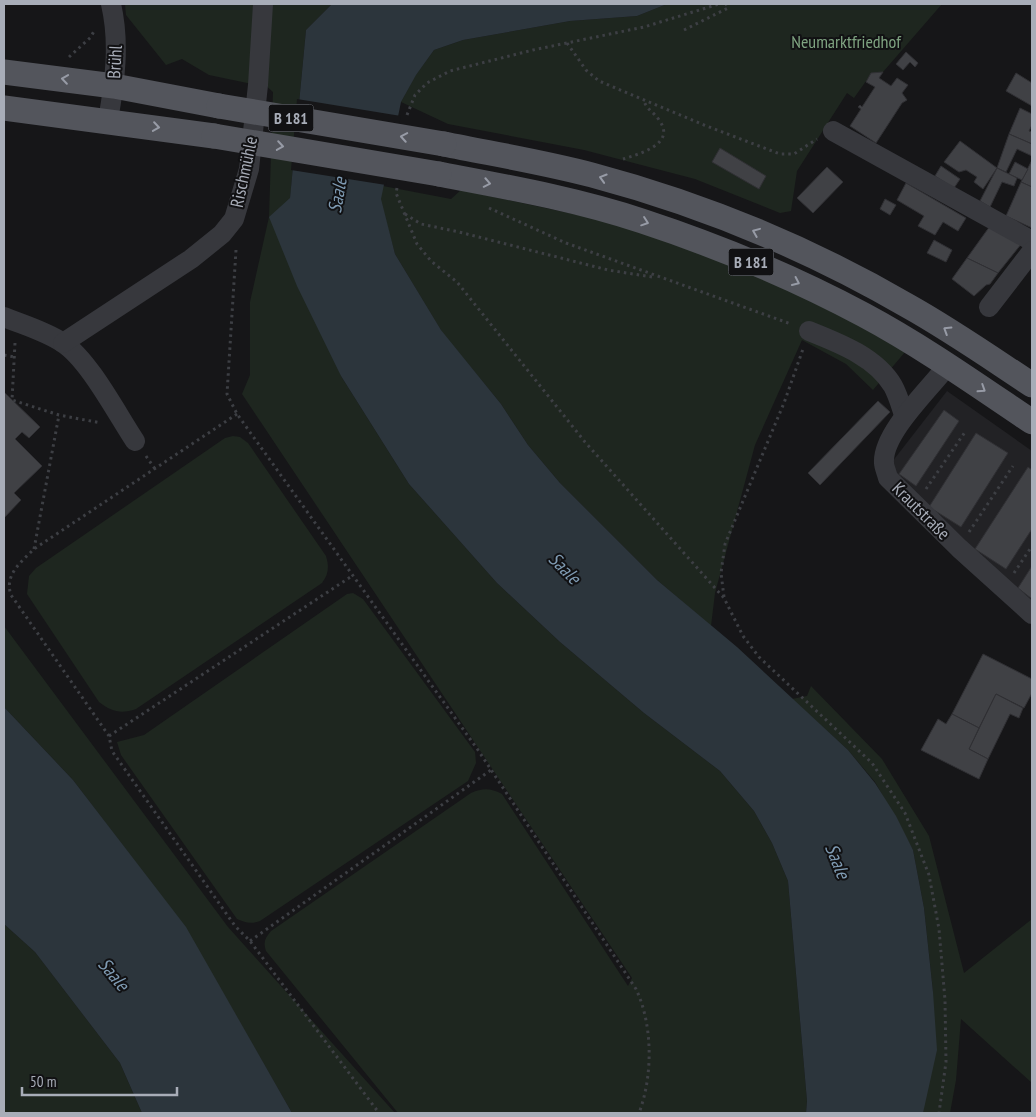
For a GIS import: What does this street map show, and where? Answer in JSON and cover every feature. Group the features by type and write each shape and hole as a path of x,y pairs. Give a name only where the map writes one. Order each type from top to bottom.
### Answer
{"main road":[{"name":"B 181","path":"4,72 114,86 219,106 444,144 592,175 663,196 725,219 847,273 901,302 1032,385"},
{"name":"B 181","path":"4,108 108,120 214,136 440,174 588,206 641,220 770,270 864,315 947,366 1032,422"}],"street":[{"name":"Brühl","path":"108,120 114,86 116,24 111,4"},
{"name":"Rischmühle","path":"64,343 191,259 222,234 234,219 249,169 258,86 263,4"},
{"path":"833,131 1032,241"},
{"path":"989,306 1032,251"},
{"path":"10,319 64,343 72,350 94,377 136,441"},
{"path":"809,331 834,341 874,364 892,386 904,415"},
{"name":"Krautstraße","path":"947,366 932,387 904,415 886,449 884,462 888,478 959,548 1032,614"}],"path":[{"path":"427,83 450,71 644,27 719,4"},
{"path":"684,30 723,12 728,8 726,4"},
{"path":"60,56 70,57 91,37 94,28"},
{"path":"567,43 586,70 599,81 644,101 669,109 704,126 780,154 794,154 833,131"},
{"path":"618,160 654,147 660,142 663,133 660,120 647,108 644,101"},
{"path":"486,207 566,243 658,278 742,305 809,331 784,403 725,544 721,573 724,598"},
{"path":"658,278 608,270 421,224 404,213 417,244 430,261 457,282 585,442 724,598 743,636 760,657 872,763 905,812 929,876 938,929 945,1000 946,1062 939,1113"},
{"path":"234,219 236,238 227,394 237,414 491,770 641,999 648,1045 646,1097 639,1113"},
{"path":"10,319 15,357 12,400 59,415 103,424 121,419"},
{"path":"4,355 15,357"},
{"path":"237,414 34,550 13,571 9,588 11,595 109,736 112,751 235,926 250,941 379,1113"},
{"path":"34,550 59,415"},
{"path":"915,506 965,432"},
{"path":"959,548 1013,466"},
{"path":"1003,589 1032,546"},
{"path":"109,736 352,576"},
{"path":"4,586 9,588"},
{"path":"250,941 491,770"}],"shaded area":[{"path":"947,391 1032,451 1032,603 893,474 892,462"}],"green space":[{"path":"125,4 258,4 252,84 209,75 182,59 166,65 126,15"},
{"path":"269,4 332,4 306,30 290,199 341,376 409,484 497,583 560,642 644,713 720,771 754,811 772,843 788,881 807,1101 806,1113 398,1113 266,951 265,940 271,931 471,793 486,789 502,794 628,986 632,978 242,394 250,375 250,302 269,217 273,92 263,83"},
{"name":"Neumarktfriedhof","path":"667,4 942,4 883,72 871,74 854,98 847,93 797,171 791,211 780,213 695,179 584,150 448,124 401,102 415,76 434,50 463,40 570,21 637,16"},
{"path":"383,186 451,199 461,190 611,222 737,267 826,307 905,352 873,390 846,364 802,340 755,445 715,593 711,626 657,580 560,483 528,445 501,404 442,332 395,254 380,199"},
{"path":"240,437 248,443 326,556 328,567 326,576 322,583 136,709 121,712 108,708 99,702 27,594 29,576 36,568 225,438"},
{"path":"353,593 363,599 475,752 476,763 468,781 260,921 251,923 237,919 121,755 117,742 144,735 347,594"},
{"path":"4,626 228,927 395,1113 292,1113 185,927 73,780 4,707"},
{"path":"811,686 882,759 929,836 964,973 1032,919 1032,1083 961,1019 956,1080 950,1113 923,1113 933,992 924,908 913,850 875,782 848,750 792,699 807,696"},
{"path":"4,924 35,952 120,1063 142,1113 4,1113"}],"water":[{"name":"Saale","path":"332,4 667,4 637,16 570,21 463,40 434,50 416,75 401,102 381,199 395,254 441,330 501,404 528,445 560,483 657,580 737,647 848,750 875,783 896,816 913,850 924,908 933,992 937,1050 923,1113 806,1113 807,1101 788,881 772,843 754,811 720,771 644,713 560,642 497,583 409,484 341,376 297,286 269,217 290,198 306,30"},
{"name":"Saale","path":"4,707 73,780 186,927 292,1113 142,1113 120,1063 35,952 4,924"}],"pier":[{"path":"297,99 401,116 386,185 291,170"}],"building":[{"path":"906,52 918,63 915,67 910,62 903,70 896,64"},
{"path":"883,72 879,78 891,86 897,78 908,85 902,93 907,100 902,103 876,143 850,126 861,109 858,107 860,105 862,107 875,87 866,82 871,73"},
{"path":"1016,73 1032,83 1032,106 1006,91"},
{"path":"1020,108 1032,114 1032,125 1029,131 1032,132 1032,144 1009,134"},
{"path":"1009,134 1032,144 1032,156 1017,149 1006,172 997,168"},
{"path":"960,141 997,168 983,189 974,182 977,177 966,170 959,172 944,162"},
{"path":"720,148 766,176 759,189 712,162"},
{"path":"1032,160 1032,187 1021,182"},
{"path":"1015,162 1028,169 1022,180 1009,174"},
{"path":"941,166 960,179 954,188 935,176"},
{"path":"827,167 843,182 813,213 797,198"},
{"path":"997,168 1017,178 1014,186 1002,182 990,207 980,201"},
{"path":"1021,182 1032,187 1032,228 1006,216"},
{"path":"906,183 966,218 958,231 943,222 935,235 918,226 924,216 897,200"},
{"path":"885,199 896,205 890,215 880,209"},
{"path":"990,226 1022,243 998,273 967,258"},
{"path":"934,240 952,250 946,262 927,253"},
{"path":"967,258 998,273 990,284 986,285 974,296 952,279"},
{"path":"4,392 40,427 29,438 22,432 15,439 42,466 14,493 21,500 4,518"},
{"path":"878,401 890,412 820,485 808,473"},
{"path":"944,410 959,421 916,486 899,474"},
{"path":"976,433 1008,453 961,527 929,507"},
{"path":"1028,467 1032,470 1032,529 1006,569 975,549"},
{"path":"1032,566 1032,599 1018,588"},
{"path":"983,654 1032,679 1032,693 1024,708 996,694 979,728 952,714"},
{"path":"996,694 1023,708 1019,718 1010,714 988,759 969,749"},
{"path":"952,714 979,728 969,749 988,759 979,779 921,750 938,719 946,724"}]}
